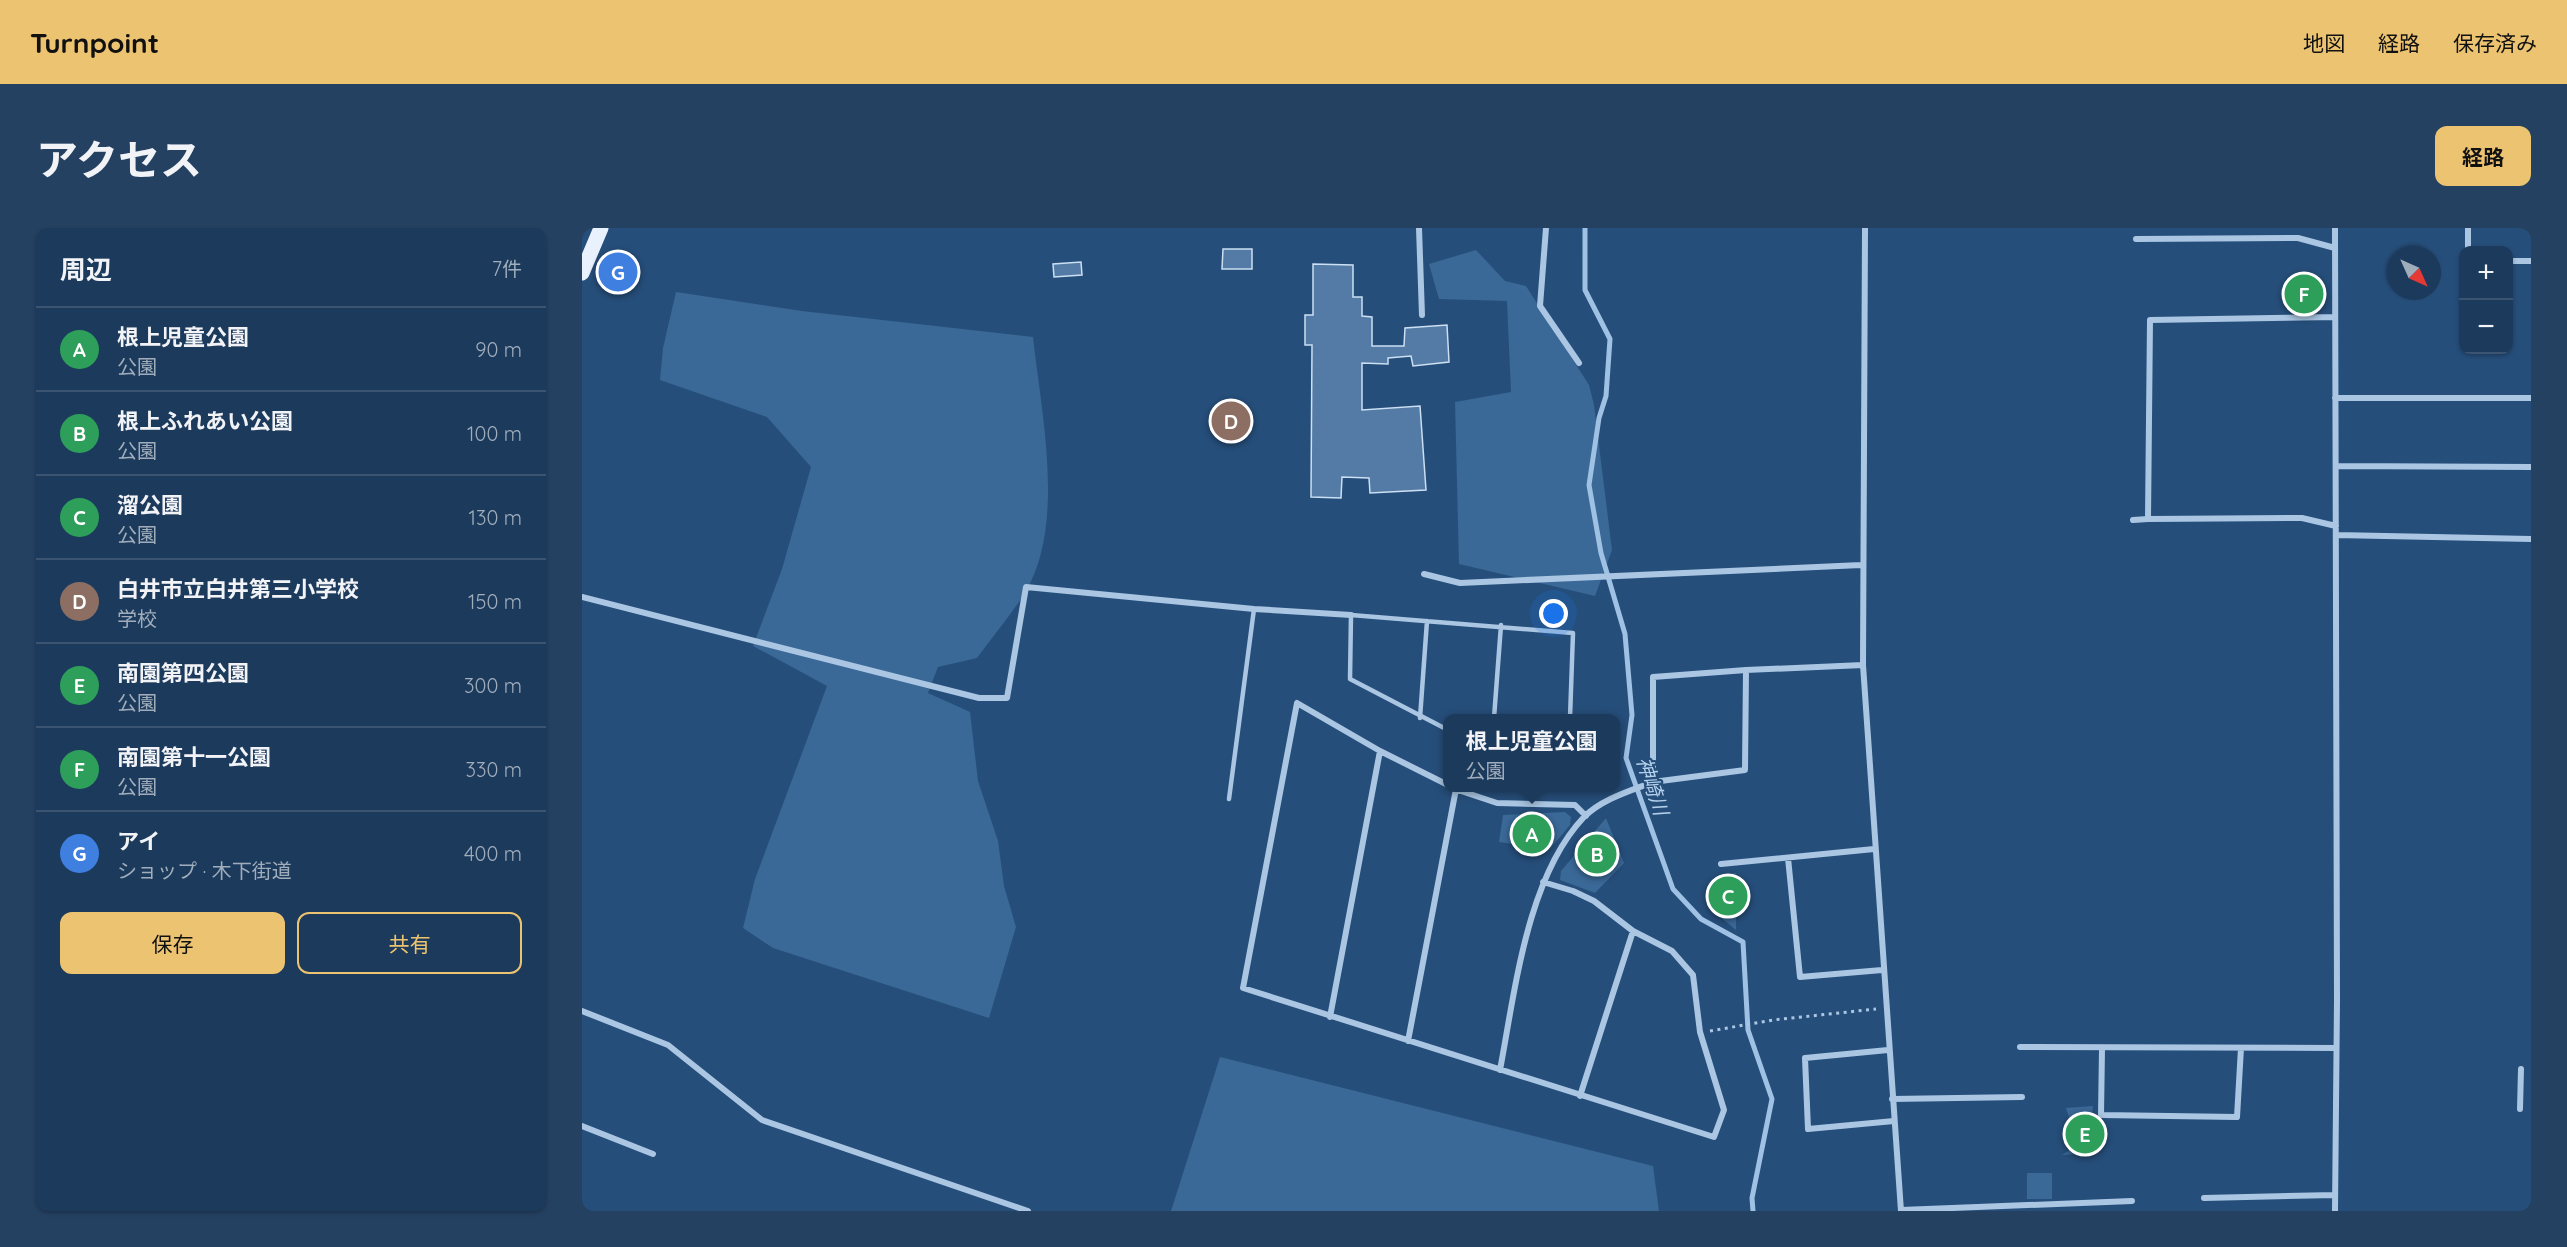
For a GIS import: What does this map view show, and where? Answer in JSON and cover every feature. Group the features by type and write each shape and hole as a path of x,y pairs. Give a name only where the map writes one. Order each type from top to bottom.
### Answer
{"main road":[{"path":"582,273 601,228"}],"street":[{"path":"1419,228 1422,315"},
{"path":"1546,228 1540,306 1579,363"},
{"path":"1865,228 1861,565 1863,665 1882,970 1901,1210 2132,1201"},
{"path":"2335,228 2335,1211"},
{"path":"2468,228 2468,246"},
{"path":"2136,239 2298,238 2335,248"},
{"path":"2513,261 2531,261"},
{"path":"2148,519 2150,320 2335,317"},
{"path":"2335,398 2531,398"},
{"path":"2336,466 2531,466"},
{"path":"2133,519 2302,518 2336,526"},
{"path":"2336,536 2531,538"},
{"path":"1424,574 1460,583 1861,565"},
{"path":"582,597 978,698 1007,698 1026,587 1254,609 1351,615"},
{"path":"1653,782 1653,677 1746,669 1863,665"},
{"path":"1500,1070 1520,966 1543,882 1558,850 1586,816 1619,795 1653,782 1745,770 1746,669"},
{"path":"1443,783 1380,751 1297,703 1243,988 1714,1137 1724,1110 1700,1032 1693,975 1672,951 1633,931 1594,901 1573,891 1543,882"},
{"path":"1330,1017 1380,751"},
{"path":"1408,1041 1453,792"},
{"path":"1465,792 1497,803 1575,806 1586,816"},
{"path":"1721,864 1874,849"},
{"path":"1788,858 1800,977 1882,970"},
{"path":"1580,1095 1633,931"},
{"path":"582,1011 668,1045 762,1120 1028,1211"},
{"path":"2020,1047 2336,1048"},
{"path":"2102,1049 2101,1115 2236,1117 2241,1048"},
{"path":"1888,1050 1805,1058 1808,1130 1894,1121"},
{"path":"2520,1109 2521,1069"},
{"path":"2521,1088 2531,1088"},
{"path":"1892,1099 2022,1097"},
{"path":"582,1126 653,1154"},
{"path":"2204,1198 2335,1195"}],"lane":[{"path":"1228,799 1254,609"},
{"path":"1443,728 1420,718 1350,679 1351,615 1501,625 1573,633 1570,714"},
{"path":"1420,718 1427,621"},
{"path":"1494,714 1501,625"}],"path":[{"path":"1700,1032 1885,1008"}],"shaded area":[{"path":"1476,250 1505,281 1526,286 1589,385 1594,405 1612,550 1595,596 1459,564 1455,402 1511,392 1507,301 1439,299 1429,264"},
{"path":"2287,285 2322,285 2322,303 2287,304"},
{"path":"676,292 802,311 1033,337 1048,466 1045,533 1038,563 1021,600 977,658 938,667 928,693 970,712 978,781 998,841 1004,886 1016,927 989,1018 773,948 743,928 755,879 827,686 753,646 782,569 811,467 767,417 660,380 663,348"},
{"path":"1565,812 1571,817 1570,825 1550,849 1499,842 1503,815"},
{"path":"1606,818 1624,863 1595,893 1560,880 1561,871"},
{"path":"1736,873 1736,930 1719,916 1719,875"},
{"path":"1220,1057 1653,1166 1659,1211 1171,1211"},
{"path":"2093,1106 2091,1123 2096,1124 2096,1153 2062,1155 2078,1145 2066,1108"},
{"path":"2027,1173 2052,1173 2052,1199 2027,1199"}],"building":[{"path":"1223,249 1252,249 1252,269 1222,269"},
{"path":"1081,262 1082,275 1054,277 1053,264"},
{"path":"1313,264 1353,265 1353,297 1362,297 1362,316 1372,317 1372,346 1404,346 1405,328 1447,325 1449,362 1413,366 1411,356 1388,358 1388,364 1362,363 1362,410 1420,406 1426,490 1370,493 1369,478 1342,477 1341,498 1311,497 1312,345 1305,345 1305,315 1313,315"}],"waterway":[{"name":"神崎川","path":"1585,228 1585,290 1610,339 1606,396 1599,418 1589,485 1601,553 1625,634 1632,715 1626,758 1673,889 1701,919 1743,942 1748,1030 1772,1099 1752,1198 1753,1211"}],"place":[{"name":"アイ","path":"618,272"},
{"name":"南園第十一公園","path":"2304,294"},
{"name":"白井市立白井第三小学校","path":"1231,421"},
{"name":"根上児童公園","path":"1532,834"},
{"name":"根上ふれあい公園","path":"1597,854"},
{"name":"溜公園","path":"1728,896"},
{"name":"南園第四公園","path":"2085,1134"}]}
